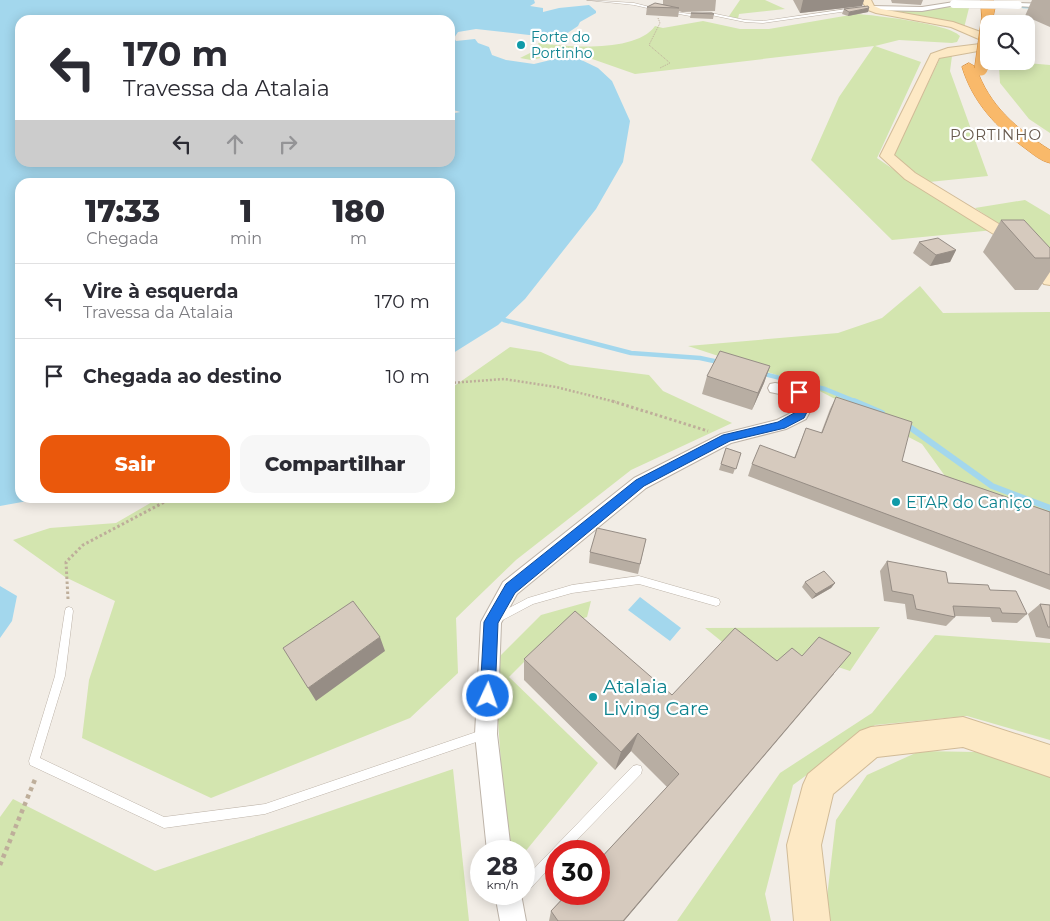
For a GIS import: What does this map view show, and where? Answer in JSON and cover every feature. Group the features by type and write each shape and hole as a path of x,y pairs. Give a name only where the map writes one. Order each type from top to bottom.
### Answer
{"highway":[{"path":"978,0 982,15"},
{"path":"985,15 989,8 987,0"},
{"path":"980,37 974,85 986,104 1014,132 1050,158"},
{"path":"975,68 1000,105 1026,131 1050,149"}],"street":[{"path":"868,4 922,8 954,4 1050,6"},
{"path":"868,4 958,27 980,35"},
{"path":"980,48 942,53 935,56 886,156 910,176 1006,235 1050,280"},
{"path":"498,840 486,734 491,622 510,588 640,483 727,438 781,425 801,415 807,402 799,392 776,388"},
{"path":"812,921 804,845 819,785 871,742 963,732 1050,761"}],"lane":[{"path":"589,0 634,4 660,10"},
{"path":"666,11 682,15 711,14 757,22 868,4"},
{"path":"491,622 531,601 572,589 639,580 716,602"},
{"path":"69,611 60,676 34,761 164,824 265,809 486,734"},
{"path":"569,840 637,770"},
{"path":"535,876 545,865"}],"path":[{"path":"653,8 660,24 649,45 670,63 660,68"},
{"path":"455,383 502,379 617,401 727,438"},
{"path":"69,611 66,562 83,545 163,503"},
{"path":"0,865 41,765"}],"green space":[{"path":"740,0 765,0 785,9 739,14 738,19 729,16"},
{"path":"943,7 969,8 964,28 882,10"},
{"path":"856,14 928,24 960,36 957,42 952,43 899,40 875,46 921,62 877,158 929,194 994,230 892,240 811,160 839,97 874,46 635,74 578,54 560,54 531,60 520,58 540,48 538,43 566,46 617,44 633,41 646,35 655,26 663,28 703,21 740,29 769,29"},
{"path":"952,56 950,71 988,176 929,182 915,176 894,155 940,58"},
{"path":"1035,64 1050,65 1050,133 1029,119 1000,83 999,70 1035,70"},
{"path":"1025,200 1050,215 1050,272 1018,237 975,208"},
{"path":"920,286 943,313 1050,312 1050,518 950,483 922,444 810,386 688,346 838,333 882,318"},
{"path":"510,347 541,352 570,365 649,375 663,391 732,423 631,470 516,560 456,618 458,673 410,718 211,798 82,738 89,680 115,601 65,577 13,540 50,528 116,523 150,503 455,503 455,386"},
{"path":"591,601 587,617 561,625 509,677 598,763 535,840 506,840 494,662 541,615"},
{"path":"880,627 850,671 799,654 762,674 705,628"},
{"path":"935,635 1050,643 1050,740 967,716 875,725 793,785 765,894 771,921 677,921 780,773 872,713"},
{"path":"920,751 976,752 1050,776 1050,921 829,921 827,897 836,820 867,775"},
{"path":"453,769 469,921 0,921 0,817 13,799 155,871"}],"water":[{"path":"0,0 534,0 535,3 530,6 543,8 543,12 559,8 589,5 596,11 596,13 580,22 578,26 563,36 529,35 476,29 458,32 455,36 455,15 15,15 15,167 455,167 455,113 460,112 455,110 455,40 456,41 475,39 478,43 489,47 492,55 506,60 534,64 571,55 598,68 612,81 630,121 623,162 596,209 525,299 498,325 455,352 455,178 15,178 16,503 0,506"},
{"path":"0,586 17,596 12,621 0,638"},
{"path":"640,597 681,628 670,641 628,610"}],"building":[{"path":"655,3 679,8 647,7"},
{"path":"868,6 869,8 849,12 844,9"},
{"path":"1001,220 1024,220 1050,248 1050,258 1035,258"},
{"path":"938,238 956,250 936,255 919,242"},
{"path":"720,351 770,366 758,393 707,376"},
{"name":"ETAR do Caniço","path":"836,397 912,422 902,461 1050,512 1050,575 752,464 760,445 795,458 806,428 822,433"},
{"path":"726,448 741,453 736,469 721,464"},
{"path":"597,528 646,539 640,564 590,552"},
{"path":"887,561 946,572 948,583 988,585 990,590 1016,591 1027,614 1002,613 1000,608 953,606 955,617 916,609 913,595 892,591"},
{"path":"824,571 835,583 816,594 805,582"},
{"path":"353,601 380,637 308,688 283,648"},
{"path":"1040,604 1050,605 1050,627 1048,627"},
{"path":"575,611 672,695 735,628 777,661 792,648 802,656 819,637 851,653 623,921 558,921 551,911 557,905 610,905 610,848 679,774 638,733 621,752 524,659"}],"waterway":[{"path":"1023,7 1050,8"},
{"path":"504,320 631,353 700,358 723,363"},
{"path":"760,373 825,389 857,402"},
{"path":"854,401 882,413"},
{"path":"904,423 992,486 1050,508"}],"place":[{"name":"Forte do Portinho","path":"521,45"},
{"name":"ETAR do Caniço","path":"896,502"},
{"name":"Atalaia Living Care","path":"593,697"}],"district":[{"name":"PORTINHO","path":"996,134"}],"route":[{"path":"488,696 491,622 510,588 640,483 727,438 781,425 801,415 807,402 799,392"}]}
